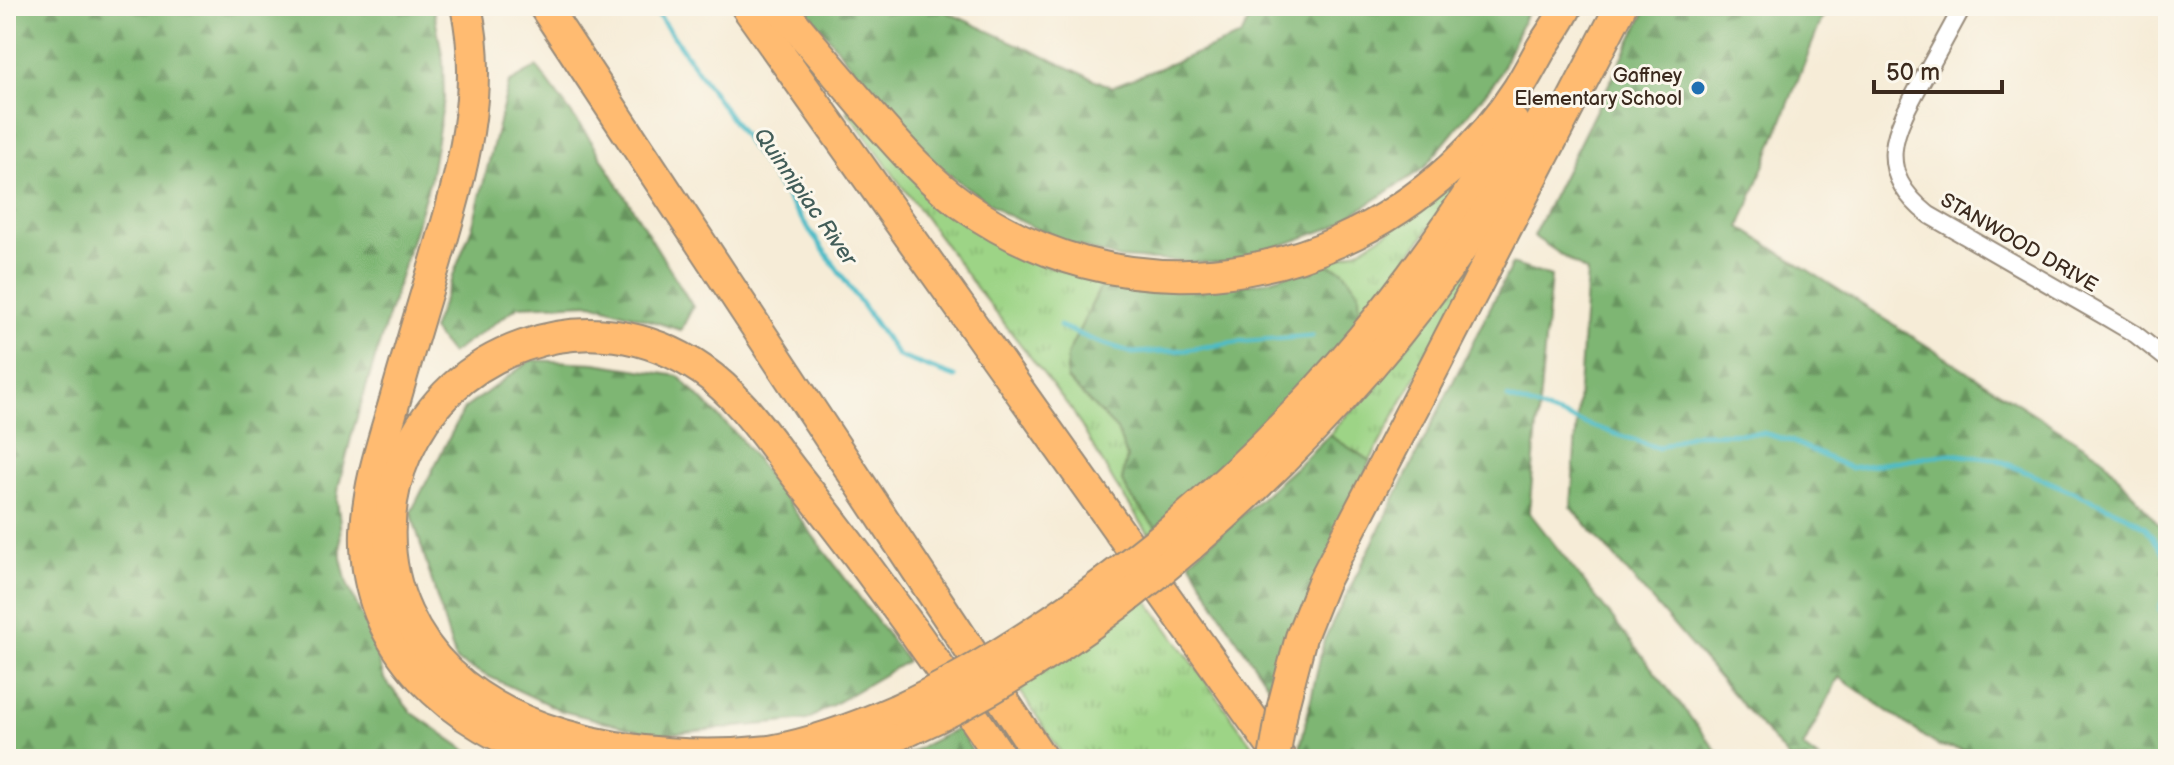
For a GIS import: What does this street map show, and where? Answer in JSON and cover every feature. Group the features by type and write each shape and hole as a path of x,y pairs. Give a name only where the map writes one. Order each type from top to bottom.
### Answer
{"highway":[{"path":"466,6 473,69 473,97 466,147 375,469 366,530 368,566 375,598 389,630 407,661 430,688 490,732 557,759"},
{"path":"544,6 1042,759"},
{"path":"746,6 1281,759"},
{"path":"779,6 903,151 928,177 963,205 1003,230 1068,258 1116,270 1167,275 1236,273 1283,263 1338,243 1385,218 1427,189 1476,143 1518,89 1562,16"},
{"path":"1182,537 1259,485 1309,435 1428,296 1508,177 1602,6"},
{"path":"1274,759 1283,706 1301,637 1332,563 1621,6"},
{"path":"1002,759 930,654 865,565 758,427 723,387 684,358 638,340 611,334 578,334 532,343 485,363 456,383 418,430 403,460 393,492 389,546 398,591 410,620 434,657 461,684 494,707 539,728 624,751 684,757 748,754 903,720 984,692 1051,651 1120,602 1363,340 1463,204 1499,147 1548,58 1562,16"},
{"path":"835,759 903,720"}],"street":[{"name":"STANWOOD DRIVE","path":"1963,6 1895,134 1896,171 1902,189 1929,215 2135,334 2168,360"}],"green space":[{"path":"6,6 433,6 443,60 444,99 430,180 353,430 337,500 341,558 347,584 371,635 384,679 411,712 479,759 6,759"},
{"path":"804,6 934,6 1111,87 1241,36 1256,6 1530,6 1497,79 1424,168 1333,227 1230,264 1117,258 1059,240 1003,213 920,154"},
{"path":"1648,6 1827,6 1740,227 2102,457 2168,536 2168,759 2016,759 1938,746 1839,677 1803,747 1819,759 1789,759 1571,507 1587,272 1533,236"},
{"path":"537,67 592,142 693,307 681,330 592,303 519,306 451,354 432,330 473,224 509,83"},
{"path":"852,107 959,217 1040,264 1103,282 1067,355 1067,379 1117,430 1127,457 1122,481 1156,528 1149,534 1115,484 1073,412 975,286 847,111"},
{"path":"1450,186 1456,191 1360,324 1324,263 1361,249"},
{"path":"1496,213 1502,216 1370,461 1329,435 1420,331"},
{"path":"1324,263 1343,270 1359,292 1360,324 1315,376 1156,528 1122,481 1127,457 1117,430 1067,379 1067,355 1103,282 1187,288 1259,283"},
{"path":"1512,264 1551,277 1529,512 1723,759 1309,759 1300,748 1324,640"},
{"path":"531,360 595,363 678,376 739,437 907,661 807,720 658,735 562,711 456,661 411,512 464,409"},
{"path":"1329,435 1370,461 1275,696 1226,623 1190,561"},
{"path":"1145,597 1262,759 1065,759 1016,685"},
{"path":"959,729 977,759 898,759 954,730"}],"waterway":[{"name":"Quinnipiac River","path":"652,6 898,356 955,377"},
{"name":"Quinnipiac River","path":"1060,326 1133,353 1312,336"},
{"name":"Quinnipiac River","path":"1508,398 1658,448 1692,434 1763,433 1791,441 1850,468 1950,454 1996,459 2124,514 2145,527 2168,558"},
{"name":"Quinnipiac River","path":"2168,586 2160,609 2168,621"}],"place":[{"name":"Gaffney Elementary School","path":"1698,88"}]}
